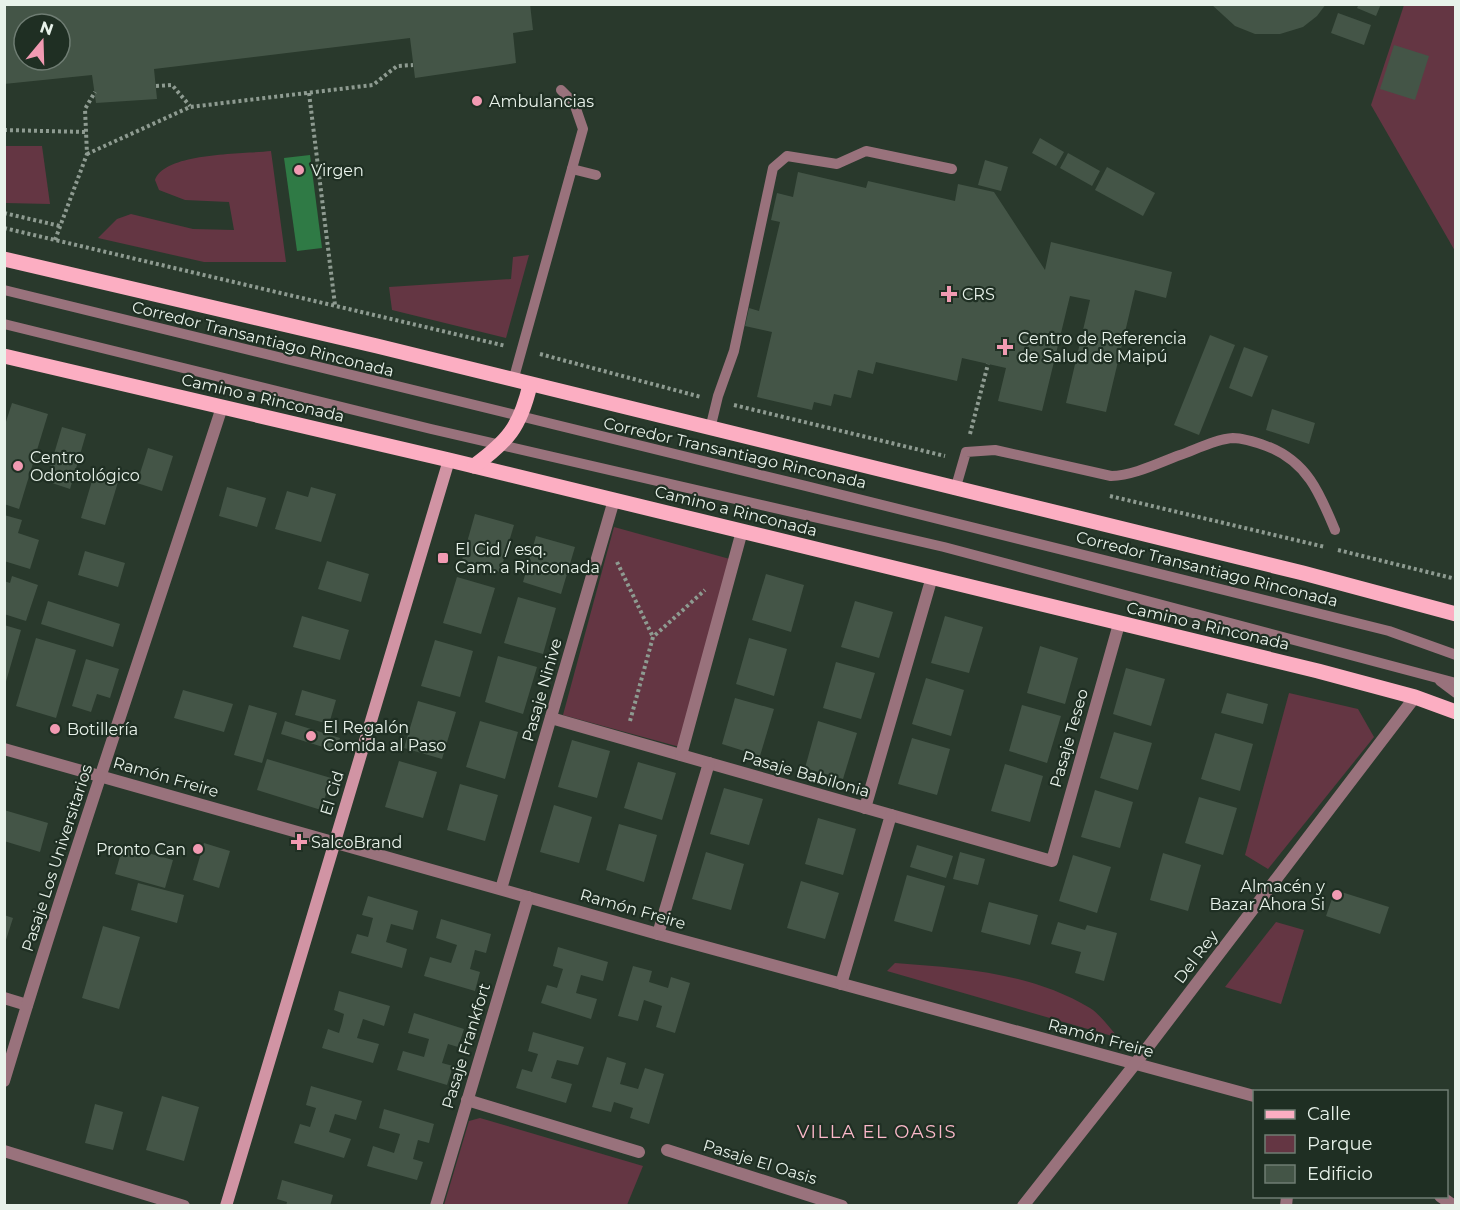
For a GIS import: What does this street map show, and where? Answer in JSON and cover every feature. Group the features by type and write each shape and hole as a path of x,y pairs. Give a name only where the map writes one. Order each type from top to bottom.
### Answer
{"main road":[{"path":"4,258 1303,573 1455,614"},
{"name":"Camino a Rinconada","path":"4,356 449,460 1119,624 1318,670 1415,697 1455,712"},
{"path":"474,466 501,446 521,418 530,385"}],"street":[{"name":"Pasaje Los Universitarios","path":"4,1081 85,818 101,776 222,407"},
{"name":"El Cid","path":"226,1206 449,460"},
{"name":"Pasaje Ninive","path":"501,889 614,500"},
{"path":"681,755 742,531"},
{"path":"865,808 932,577"},
{"name":"Pasaje Teseo","path":"1052,861 1119,624"},
{"name":"Del Rey","path":"1023,1206 1135,1064 1415,697"},
{"name":"Pasaje Babilonia","path":"551,718 1052,861"},
{"name":"Ramón Freire","path":"4,749 658,934 1253,1096"},
{"path":"658,934 709,763"},
{"path":"841,984 891,815"},
{"name":"Pasaje Frankfort","path":"436,1206 528,897"},
{"path":"4,998 27,1005"},
{"path":"467,1100 639,1152"},
{"name":"Pasaje El Oasis","path":"667,1150 842,1206"},
{"path":"4,1151 184,1206"}],"lane":[{"path":"513,381 583,129 574,103 561,90"},
{"path":"710,429 734,351 773,168 787,156 837,164 866,151 952,169"},
{"path":"572,169 596,175"},
{"name":"Corredor Transantiago Rinconada","path":"4,290 521,418 964,523 1389,631 1455,655"},
{"path":"4,324 501,446 944,547 1455,683"},
{"path":"956,490 964,456 995,450 1111,476 1127,476 1215,442 1233,438 1257,442 1282,452 1305,470 1317,487 1335,530"},
{"path":"1432,676 1455,693"}],"path":[{"path":"87,154 190,107 373,86 397,66 413,65"},
{"path":"156,86 172,85 190,107"},
{"path":"55,240 87,154 86,109 94,92"},
{"path":"309,93 335,305"},
{"path":"4,130 86,132"},
{"path":"4,213 60,226"},
{"path":"4,228 521,349 717,401 964,456 988,364"},
{"path":"1106,495 1455,579"},
{"path":"604,535 653,637"},
{"path":"629,725 653,637 734,565"}],"green space":[{"path":"1404,5 1455,5 1455,251 1371,105"},
{"path":"5,146 42,146 50,204 5,203"},
{"path":"271,151 286,262 204,262 98,238 117,219 131,214 193,229 234,230 229,202 185,200 159,190 155,180 162,171 173,164 189,159"},
{"path":"529,255 506,338 392,310 389,287 511,279 513,257"},
{"path":"614,527 737,561 687,749 563,715"},
{"path":"1289,693 1358,709 1374,737 1268,869 1245,855"},
{"path":"1276,922 1304,930 1281,1004 1225,987"},
{"path":"895,963 996,974 1044,987 1090,1008 1119,1038 887,971"},
{"path":"480,1118 643,1166 627,1205 444,1205 469,1121"}],"shaded area":[{"path":"310,155 322,248 297,251 284,158"}],"building":[{"path":"4,4 530,4 533,30 513,33 516,63 415,78 410,38 154,69 157,99 96,103 92,75 4,84"},
{"path":"1211,4 1326,4 1317,16 1303,27 1280,34 1255,34 1235,26"},
{"path":"1359,4 1381,4 1376,16 1357,8"},
{"path":"1338,13 1371,25 1364,45 1331,33"},
{"path":"1394,45 1429,56 1415,100 1380,89"},
{"path":"1040,138 1064,152 1056,166 1032,153"},
{"path":"1068,153 1100,171 1092,186 1060,168"},
{"path":"985,160 1008,167 1001,191 978,185"},
{"path":"1107,167 1155,193 1143,216 1095,190"},
{"name":"CRS","path":"798,172 866,188 868,181 955,201 958,184 994,192 1045,270 1051,242 1172,272 1166,298 1135,290 1106,412 1066,403 1090,300 1070,296 1042,411 998,401 1006,368 962,358 957,381 876,362 873,374 858,370 851,398 834,394 831,406 814,402 812,410 757,397 772,332 745,326 749,308 759,311 780,222 771,220 777,193 793,197"},
{"path":"1210,335 1235,345 1199,435 1174,425"},
{"path":"1244,347 1268,356 1252,397 1229,388"},
{"name":"Centro Odontológico","path":"12,403 48,414 19,509 4,504 4,428"},
{"path":"1272,409 1315,423 1309,444 1266,430"},
{"path":"62,427 86,434 70,489 46,481"},
{"path":"148,448 173,456 162,491 137,483"},
{"path":"94,474 118,482 105,525 81,518"},
{"path":"227,487 266,498 257,527 219,516"},
{"path":"311,487 336,494 321,542 275,529 287,491 308,497"},
{"path":"475,514 514,525 500,572 462,560"},
{"path":"4,515 22,520 18,533 39,540 30,569 4,561"},
{"path":"536,536 575,547 561,594 523,582"},
{"path":"85,551 125,563 118,587 78,575"},
{"path":"327,561 369,574 361,602 318,589"},
{"path":"766,574 804,585 791,632 752,620"},
{"path":"12,576 38,585 26,621 4,614 4,581 10,583"},
{"path":"457,577 495,588 481,634 443,623"},
{"path":"518,597 556,608 543,654 504,643"},
{"path":"48,601 120,624 113,647 41,624"},
{"path":"855,601 893,612 879,658 841,647"},
{"path":"302,616 349,630 340,660 293,647"},
{"path":"945,616 983,627 969,673 931,663"},
{"path":"4,625 21,630 5,685 4,684"},
{"path":"36,638 76,650 56,718 16,706"},
{"path":"749,638 787,649 774,696 736,684"},
{"path":"435,640 473,651 460,697 421,686"},
{"path":"1040,646 1078,658 1065,704 1027,693"},
{"path":"498,656 537,667 523,714 485,702"},
{"path":"86,659 119,669 110,698 97,694 91,712 72,706"},
{"path":"836,662 875,673 861,719 823,708"},
{"path":"1126,668 1165,679 1151,726 1113,714"},
{"path":"926,678 964,690 951,736 912,724"},
{"path":"183,690 233,704 224,732 174,718"},
{"path":"302,690 336,700 329,724 295,715"},
{"path":"1227,693 1268,704 1263,724 1221,713"},
{"path":"735,698 774,709 760,756 722,744"},
{"path":"418,701 456,712 442,759 404,748"},
{"path":"249,705 277,713 262,763 234,755"},
{"path":"1022,705 1061,716 1047,763 1009,751"},
{"name":"El Regalón Comida al Paso","path":"285,721 340,738 336,751 281,734"},
{"path":"480,721 518,732 505,779 466,767"},
{"path":"818,721 857,733 843,779 805,768"},
{"path":"1114,732 1152,743 1138,790 1100,778"},
{"path":"1215,733 1253,744 1240,791 1201,779"},
{"path":"912,738 950,749 937,795 898,784"},
{"path":"572,740 610,751 597,798 558,787"},
{"path":"267,759 331,778 321,810 257,790"},
{"path":"399,761 437,772 423,818 385,807"},
{"path":"638,762 676,773 662,820 624,808"},
{"path":"1005,764 1043,776 1030,822 991,811"},
{"path":"460,784 498,795 485,841 447,830"},
{"path":"724,788 763,799 749,845 710,834"},
{"path":"1095,790 1133,802 1120,848 1081,837"},
{"path":"1199,797 1237,808 1223,855 1185,843"},
{"path":"554,805 592,817 579,863 540,852"},
{"path":"4,810 48,823 40,852 4,841"},
{"path":"818,818 856,829 843,875 805,864"},
{"path":"619,824 657,835 644,882 606,870"},
{"path":"204,843 230,851 219,888 193,880"},
{"path":"917,845 953,856 946,878 910,867"},
{"path":"123,846 173,860 165,888 115,874"},
{"path":"706,852 744,864 731,910 692,899"},
{"path":"960,852 985,859 978,885 953,879"},
{"path":"1163,853 1201,865 1188,911 1150,900"},
{"path":"1073,855 1111,867 1097,913 1059,901"},
{"path":"907,875 945,886 932,932 894,921"},
{"path":"801,881 839,893 825,939 787,928"},
{"path":"138,883 184,895 177,923 131,910"},
{"path":"1335,890 1389,907 1380,934 1326,916"},
{"path":"368,896 418,911 413,930 391,924 386,942 407,949 402,968 351,953 357,934 368,937 373,918 362,915"},
{"path":"989,902 1038,915 1030,945 981,932"},
{"path":"4,915 13,918 5,943 4,943"},
{"path":"441,919 491,934 486,953 475,950 470,969 480,972 475,991 424,976 430,957 451,963 457,945 436,938"},
{"path":"1058,922 1085,930 1087,925 1117,933 1104,981 1075,973 1081,952 1051,944"},
{"path":"103,926 140,937 119,1009 82,998"},
{"path":"558,947 608,962 603,981 581,975 576,993 597,999 591,1019 541,1003 547,985 557,988 563,969 553,966"},
{"path":"633,966 652,971 649,982 668,988 671,977 690,983 675,1033 656,1027 662,1006 644,1000 638,1021 618,1016"},
{"path":"339,991 390,1006 384,1026 363,1019 357,1038 379,1044 373,1063 322,1048 328,1029 339,1033 342,1023 344,1014 334,1010"},
{"path":"414,1013 464,1029 458,1047 448,1044 442,1063 453,1066 447,1085 397,1070 403,1051 424,1057 429,1039 408,1033"},
{"path":"533,1032 584,1047 578,1065 557,1060 551,1078 572,1084 566,1103 516,1088 522,1069 532,1072 538,1054 528,1051"},
{"path":"607,1057 626,1063 620,1084 638,1089 645,1068 664,1074 649,1124 630,1118 633,1108 614,1102 611,1112 592,1107"},
{"path":"311,1086 362,1101 356,1120 335,1114 329,1132 351,1139 344,1158 294,1143 300,1124 310,1127 316,1108 306,1105"},
{"path":"162,1096 199,1107 184,1161 146,1150"},
{"path":"95,1104 123,1112 113,1150 85,1143"},
{"path":"384,1109 434,1124 429,1143 418,1140 413,1159 423,1162 417,1180 367,1166 373,1146 394,1153 400,1134 379,1128"},
{"path":"282,1180 333,1195 330,1206 286,1206 287,1202 277,1199"}],"place":[{"name":"Ambulancias","path":"477,101"},
{"name":"Virgen","path":"299,170"},
{"name":"CRS","path":"949,294"},
{"name":"Centro de Referencia de Salud de Maipú","path":"1005,347"},
{"name":"Centro Odontológico","path":"18,466"},
{"name":"El Cid / esq. Cam. a Rinconada","path":"443,558"},
{"name":"Botillería","path":"55,729"},
{"name":"El Regalón Comida al Paso","path":"311,736"},
{"name":"SalcoBrand","path":"299,842"},
{"name":"Pronto Can","path":"198,849"},
{"name":"Almacén y Bazar Ahora Si","path":"1337,895"}],"district":[{"name":"VILLA EL OASIS","path":"877,1132"}]}
